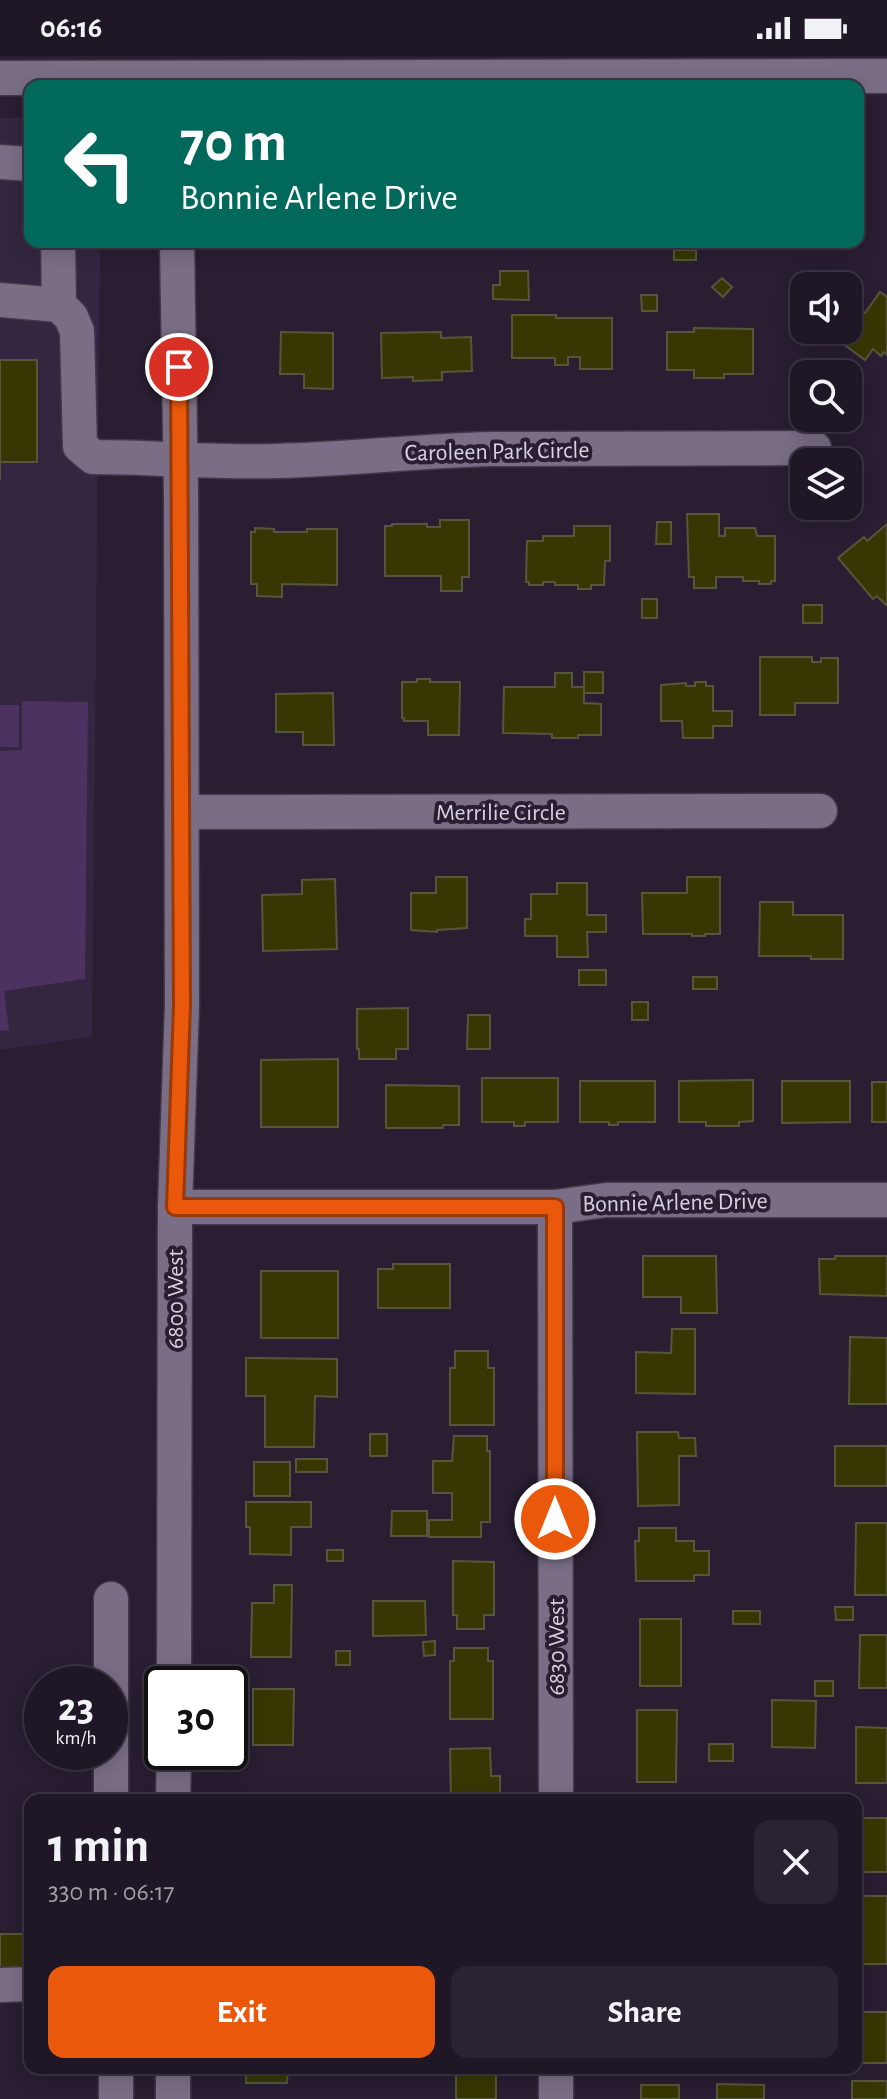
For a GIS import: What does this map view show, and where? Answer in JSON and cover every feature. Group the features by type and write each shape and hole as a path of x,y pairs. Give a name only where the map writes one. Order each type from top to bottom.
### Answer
{"street":[{"path":"0,78 175,73 887,76"},
{"path":"0,162 24,164"},
{"path":"0,300 59,305 58,248"},
{"name":"6800 West","path":"174,1666 175,1207 182,1005 183,812 177,248"},
{"name":"Caroleen Park Circle","path":"59,305 71,317 77,331 80,446 93,457 323,460 438,450 790,448"},
{"name":"Merrilie Circle","path":"183,812 820,811"},
{"name":"Bonnie Arlene Drive","path":"175,1207 555,1207 606,1200 887,1200"},
{"name":"6830 West","path":"555,1207 556,1794"},
{"path":"111,1599 111,1794"},
{"path":"173,1794 174,1770"},
{"path":"0,1985 24,1984"},
{"path":"116,2074 116,2099"},
{"path":"173,2074 173,2099"},
{"path":"556,2074 556,2099"}],"shaded area":[{"path":"0,118 24,118 24,248 100,248 92,1037 0,1050"},
{"path":"22,701 88,702 85,979 4,991 9,1030 0,1031 0,751 22,750"},
{"path":"0,705 19,705 19,747 0,747"}],"building":[{"path":"674,250 696,250 696,260 674,260"},
{"path":"500,271 528,271 529,300 493,299 493,285 500,285"},
{"path":"722,278 732,287 723,297 712,287"},
{"path":"880,292 887,297 887,355 884,352 881,356 873,349 865,360 843,344 862,344 862,311 865,313"},
{"path":"641,295 657,295 657,311 642,311"},
{"path":"512,315 612,318 612,369 580,369 580,357 568,357 568,365 555,365 555,358 512,358"},
{"path":"694,328 753,329 753,374 694,378 694,370 667,370 667,332 694,332"},
{"path":"281,332 333,333 333,389 304,388 304,374 280,374"},
{"path":"441,332 441,338 471,337 472,371 442,372 442,380 382,378 381,333"},
{"path":"0,360 37,360 37,462 0,462"},
{"path":"687,514 719,514 719,536 725,536 725,528 755,528 757,536 775,536 775,581 759,584 759,581 743,581 743,577 716,577 716,588 694,588 694,577 689,577"},
{"path":"440,520 469,520 469,577 462,577 462,591 441,591 441,576 385,576 385,526 427,524 427,527 440,527"},
{"path":"657,522 671,522 671,544 656,544"},
{"path":"887,524 886,605 877,596 873,599 838,558 864,537 867,541"},
{"path":"574,526 610,526 610,561 605,561 604,585 578,589 578,585 555,585 555,582 529,585 526,582 527,541 543,541 543,536 574,536"},
{"path":"255,528 274,529 274,532 337,529 337,585 282,584 282,597 257,596 257,584 251,584 251,532 255,532"},
{"path":"642,599 657,599 657,618 642,618"},
{"path":"803,605 822,605 822,623 803,623"},
{"path":"760,657 812,657 812,662 821,662 821,658 838,658 838,703 795,703 795,715 760,715"},
{"path":"584,672 603,672 603,693 584,693"},
{"path":"555,673 572,673 572,687 584,687 584,703 601,704 601,735 552,738 552,734 503,733 504,687 555,687"},
{"path":"417,679 460,682 459,735 428,735 428,721 404,721 402,682 417,682"},
{"path":"695,682 713,686 713,711 732,711 732,726 713,726 713,738 683,738 682,721 661,721 661,685 686,683 686,686 695,686"},
{"path":"333,693 334,745 303,745 303,732 276,732 276,694"},
{"path":"436,877 467,877 467,928 437,932 411,930 411,893 436,893"},
{"path":"687,877 720,877 720,934 643,934 642,893 687,893"},
{"path":"335,879 337,949 263,951 262,895 302,894 302,880"},
{"path":"557,883 587,883 587,915 606,915 606,932 587,932 588,957 557,957 557,936 525,936 525,919 531,919 531,894 557,894"},
{"path":"760,902 793,902 793,915 843,915 843,959 759,956"},
{"path":"579,970 606,970 606,985 579,985"},
{"path":"693,977 717,977 717,989 693,989"},
{"path":"632,1002 648,1002 648,1020 632,1020"},
{"path":"408,1008 408,1049 396,1049 396,1059 359,1059 357,1009"},
{"path":"468,1015 490,1015 490,1049 467,1049"},
{"path":"338,1059 338,1127 261,1127 261,1060"},
{"path":"482,1078 558,1078 558,1122 525,1122 525,1126 514,1126 514,1122 482,1122"},
{"path":"753,1080 753,1121 739,1122 739,1126 679,1122 679,1081"},
{"path":"580,1081 655,1081 655,1122 618,1122 618,1125 609,1125 609,1122 580,1122"},
{"path":"782,1081 850,1081 850,1122 782,1123"},
{"path":"872,1082 887,1082 887,1122 872,1122"},
{"path":"386,1085 459,1086 459,1125 386,1128"},
{"path":"643,1256 716,1256 717,1313 681,1313 681,1297 643,1297"},
{"path":"835,1256 887,1256 887,1296 820,1294 819,1259 835,1259"},
{"path":"393,1264 450,1264 450,1308 378,1308 378,1269 393,1269"},
{"path":"261,1271 338,1271 338,1338 261,1338"},
{"path":"672,1329 695,1329 695,1394 636,1393 636,1352 671,1353"},
{"path":"850,1337 887,1338 887,1404 849,1404"},
{"path":"455,1351 488,1351 488,1368 494,1368 494,1425 450,1425 450,1368 455,1368"},
{"path":"246,1358 337,1359 337,1397 315,1396 314,1447 265,1447 265,1396 246,1396"},
{"path":"637,1432 678,1432 679,1438 695,1438 696,1456 679,1456 679,1505 638,1506"},
{"path":"370,1434 387,1434 387,1456 370,1456"},
{"path":"454,1436 487,1436 487,1451 490,1451 490,1522 481,1522 481,1537 429,1537 429,1520 452,1520 452,1493 433,1493 433,1461 452,1461"},
{"path":"835,1446 887,1446 887,1486 835,1486"},
{"path":"296,1459 327,1459 327,1472 296,1472"},
{"path":"254,1462 290,1462 290,1496 254,1496"},
{"path":"246,1502 311,1502 311,1527 291,1527 291,1555 250,1554"},
{"path":"392,1511 427,1511 427,1536 391,1536"},
{"path":"856,1523 887,1523 887,1595 855,1595"},
{"path":"639,1528 676,1528 676,1541 694,1541 694,1551 709,1551 709,1575 694,1575 694,1581 636,1581 635,1541 639,1541"},
{"path":"327,1550 343,1550 343,1561 327,1561"},
{"path":"453,1561 494,1562 494,1615 484,1615 484,1629 457,1629 457,1615 453,1615"},
{"path":"274,1585 292,1585 291,1657 251,1657 252,1603 274,1603"},
{"path":"373,1601 425,1601 426,1635 373,1636"},
{"path":"835,1607 853,1607 853,1620 836,1620"},
{"path":"733,1611 760,1611 760,1624 733,1624"},
{"path":"640,1619 681,1619 681,1686 640,1686"},
{"path":"860,1635 887,1635 887,1688 859,1688"},
{"path":"435,1641 435,1655 424,1656 423,1642"},
{"path":"454,1648 488,1648 488,1661 493,1661 493,1719 450,1719 450,1661 454,1661"},
{"path":"336,1651 350,1651 350,1665 336,1665"},
{"path":"815,1681 833,1681 833,1696 815,1696"},
{"path":"253,1689 294,1689 293,1745 253,1745"},
{"path":"772,1700 816,1701 815,1748 772,1747"},
{"path":"637,1710 677,1710 676,1782 637,1782"},
{"path":"856,1727 887,1728 887,1783 856,1783"},
{"path":"709,1744 733,1744 733,1761 709,1761"},
{"path":"490,1748 491,1776 500,1776 500,1794 451,1794 450,1749"},
{"path":"862,1818 887,1818 887,1872 862,1872"},
{"path":"862,1896 887,1896 887,1964 862,1964"},
{"path":"0,1934 24,1934 24,1973 0,1972"},
{"path":"862,2012 887,2012 887,2063 862,2063"},
{"path":"246,2074 288,2074 287,2083 246,2083"},
{"path":"456,2074 496,2074 496,2099 456,2099"},
{"path":"852,2081 887,2081 887,2099 852,2099"},
{"path":"717,2084 764,2085 764,2099 717,2099"},
{"path":"641,2085 679,2085 679,2099 641,2099"}],"route":[{"path":"179,367 182,1005 175,1207 555,1207 555,1519"}]}
